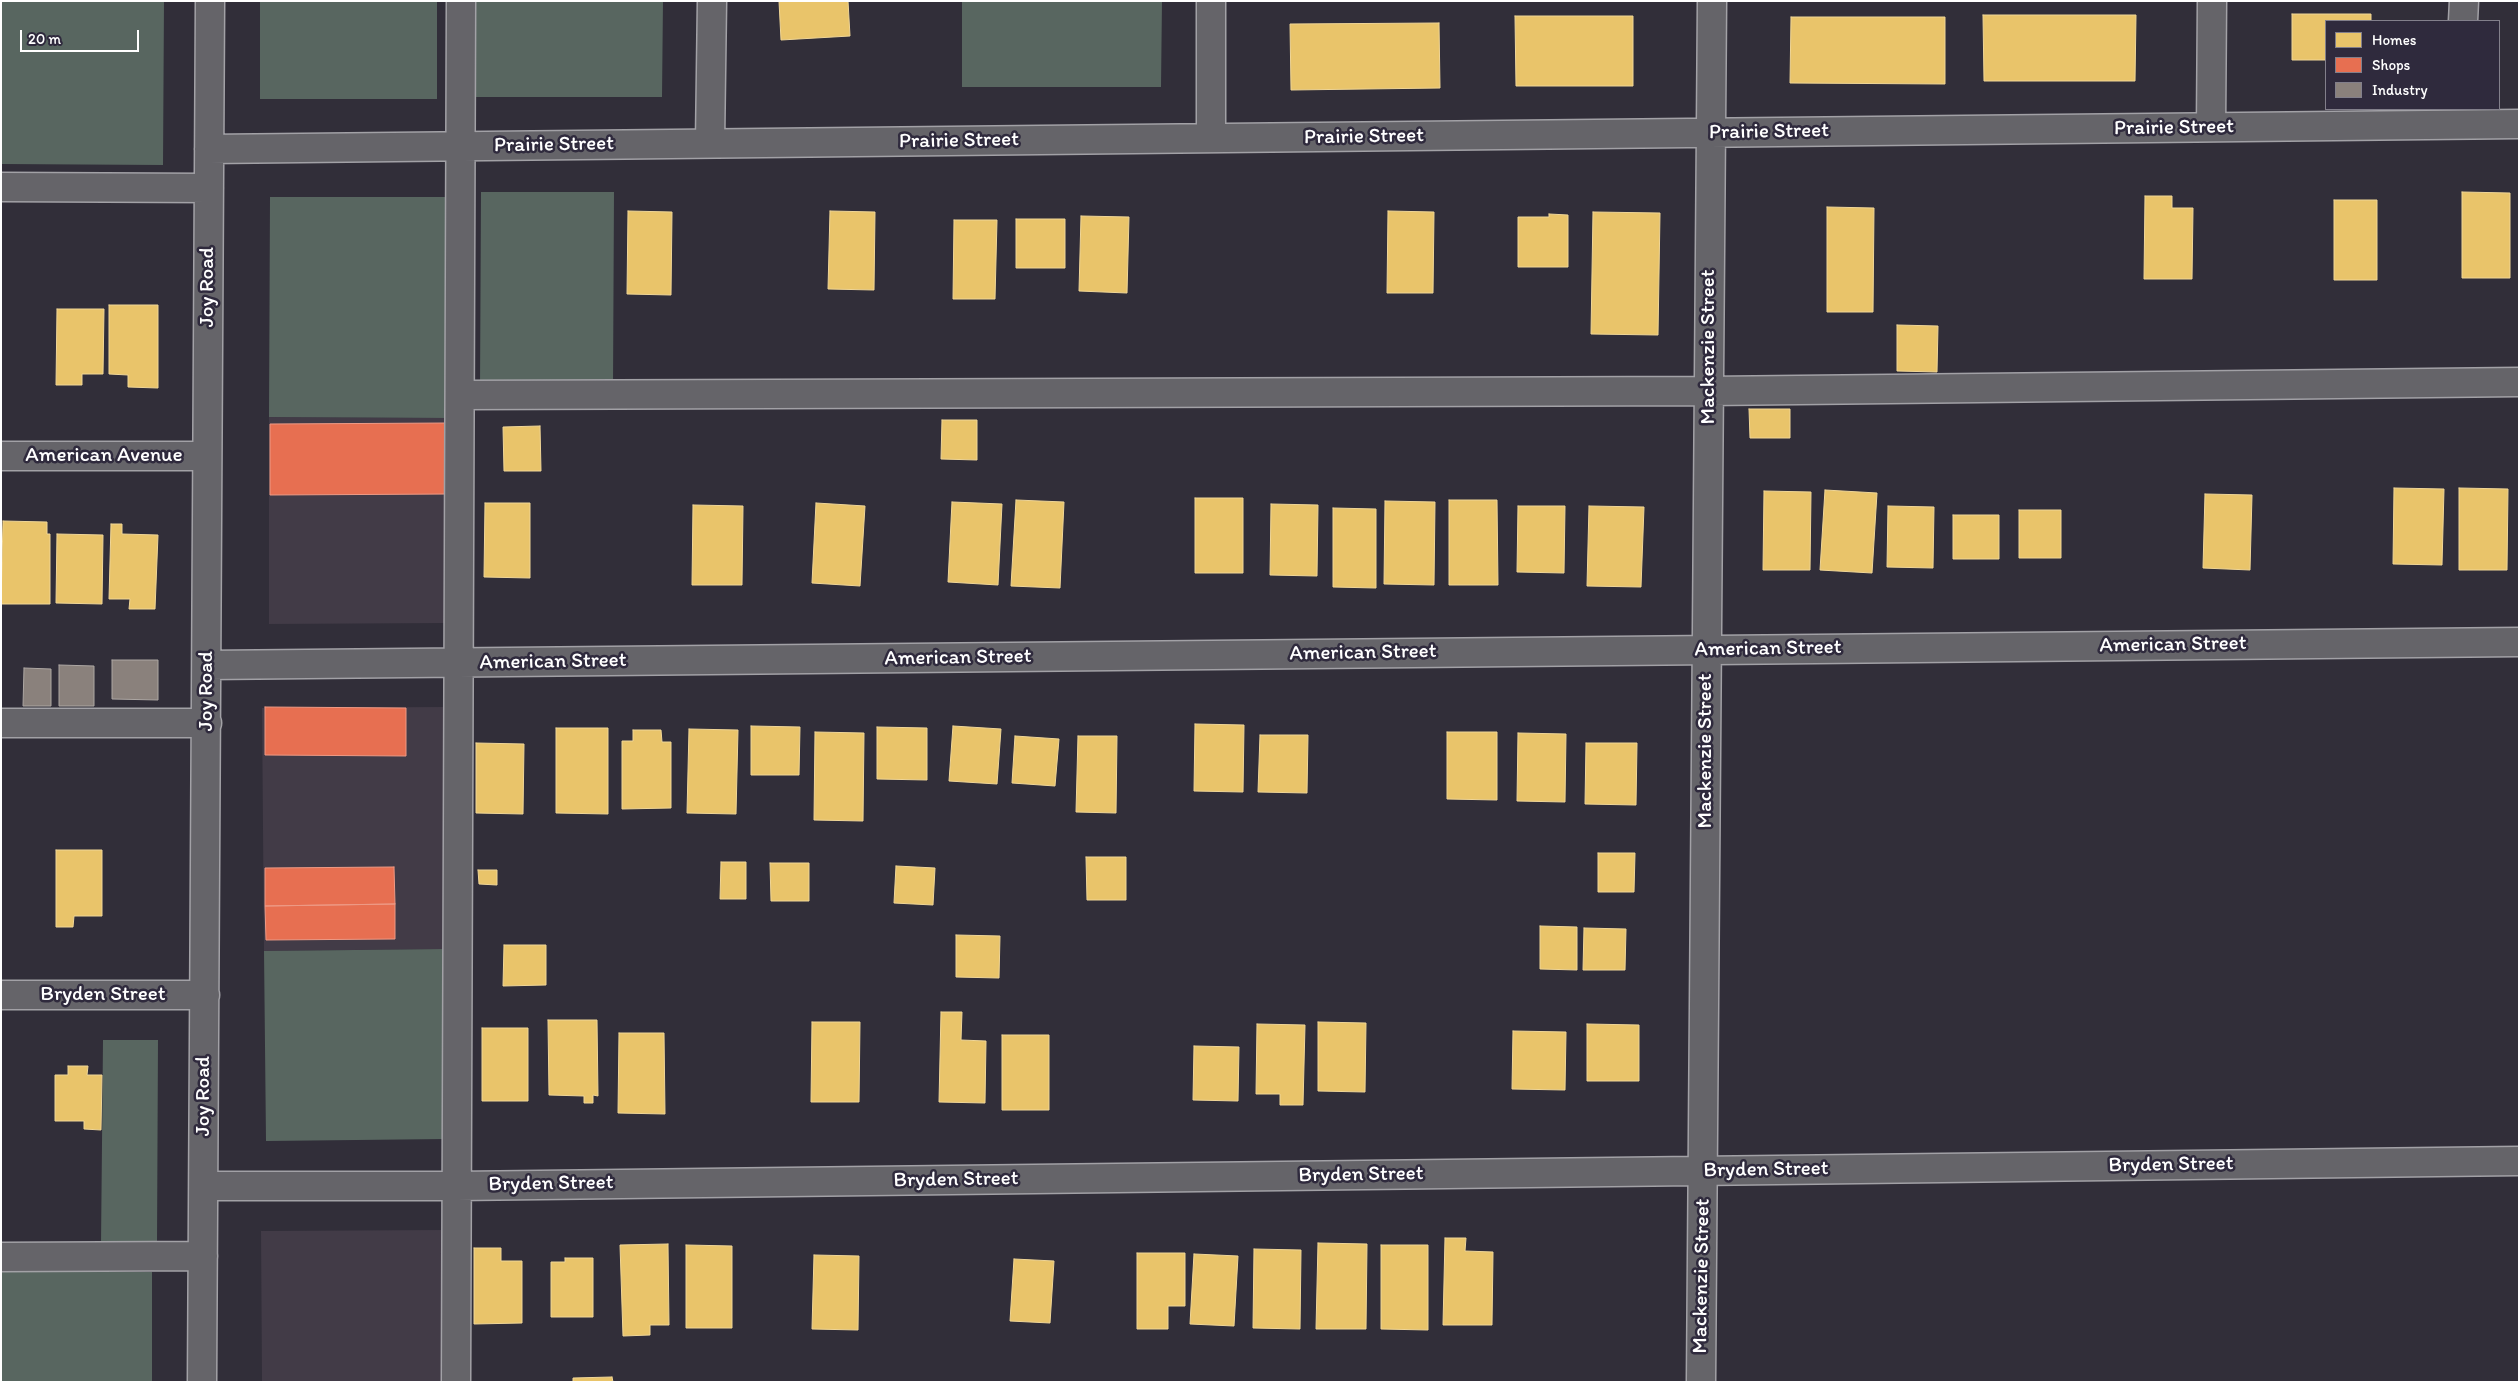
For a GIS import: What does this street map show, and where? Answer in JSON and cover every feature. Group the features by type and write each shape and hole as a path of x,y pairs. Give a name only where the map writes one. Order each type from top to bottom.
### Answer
{"street":[{"name":"Joy Road","path":"202,1382 210,1"},
{"path":"456,1382 461,1"},
{"path":"710,144 712,1"},
{"path":"1210,138 1211,1"},
{"name":"Mackenzie Street","path":"1701,1382 1712,1"},
{"path":"2211,127 2212,1"},
{"path":"2463,20 2464,1"},
{"name":"Prairie Street","path":"209,149 2211,127 2462,117 2519,124"},
{"path":"1,187 209,188"},
{"path":"460,395 1709,391 2519,382"},
{"name":"American Avenue","path":"1,456 207,456"},
{"name":"American Street","path":"206,665 2519,642"},
{"path":"1,723 206,723"},
{"name":"Bryden Street","path":"1,995 205,995"},
{"name":"Bryden Street","path":"204,1186 457,1186 2519,1161"},
{"path":"1,1257 203,1256"}],"shaded area":[{"path":"1,1 164,1 163,165 1,164"},
{"path":"260,1 437,1 437,99 260,99"},
{"path":"474,1 663,1 662,97 474,97"},
{"path":"962,1 1162,1 1161,87 962,87"},
{"path":"481,192 614,192 613,387 480,386"},
{"path":"270,197 450,197 449,418 269,417"},
{"path":"269,417 449,418 450,623 269,624"},
{"path":"444,707 445,949 264,951 262,708"},
{"path":"445,949 447,1139 266,1141 264,951"},
{"path":"103,1040 158,1040 157,1244 101,1244"},
{"path":"441,1230 442,1382 262,1382 261,1231"},
{"path":"1,1271 152,1272 152,1382 1,1382"}],"building: Homes":[{"path":"779,1 848,1 850,36 781,40"},
{"path":"2292,14 2371,14 2371,20 2325,20 2325,60 2292,60"},
{"path":"1983,15 2136,15 2135,81 1984,81"},
{"path":"1515,16 1633,16 1633,86 1516,86"},
{"path":"1791,17 1945,17 1945,84 1790,83"},
{"path":"1439,23 1440,88 1291,90 1290,24"},
{"path":"2462,192 2510,193 2510,278 2462,278"},
{"path":"2145,196 2172,196 2172,208 2193,208 2192,279 2144,279"},
{"path":"2334,200 2377,200 2377,280 2334,280"},
{"path":"1827,207 1874,208 1873,312 1827,312"},
{"path":"628,211 672,212 671,295 627,294"},
{"path":"830,211 875,212 874,290 828,289"},
{"path":"1388,211 1434,212 1433,293 1387,293"},
{"path":"1593,212 1660,213 1658,335 1591,334"},
{"path":"1549,214 1568,215 1568,267 1518,267 1518,217 1549,217"},
{"path":"1081,216 1129,217 1127,293 1079,291"},
{"path":"1016,219 1065,219 1065,268 1016,268"},
{"path":"954,220 997,220 995,299 953,299"},
{"path":"109,305 158,305 158,388 128,387 128,375 109,374"},
{"path":"57,309 104,309 103,374 82,374 82,385 56,385"},
{"path":"1897,325 1938,326 1937,372 1897,371"},
{"path":"1749,409 1790,409 1790,438 1750,438"},
{"path":"942,420 977,420 977,460 941,459"},
{"path":"540,426 541,471 504,471 503,427"},
{"path":"2394,488 2444,489 2442,565 2393,564"},
{"path":"2459,488 2508,489 2507,570 2459,570"},
{"path":"1825,490 1877,493 1872,573 1820,570"},
{"path":"1764,491 1811,492 1810,570 1763,570"},
{"path":"2205,494 2252,495 2250,570 2203,568"},
{"path":"1195,498 1243,498 1243,573 1195,573"},
{"path":"1016,500 1064,502 1060,588 1011,586"},
{"path":"1449,500 1497,500 1498,585 1449,585"},
{"path":"1385,501 1435,502 1434,585 1384,584"},
{"path":"952,502 1002,504 998,585 948,582"},
{"path":"485,503 530,503 530,578 484,577"},
{"path":"816,503 865,506 860,586 812,583"},
{"path":"1271,504 1318,505 1317,576 1270,575"},
{"path":"693,505 743,506 742,585 692,585"},
{"path":"1518,506 1565,506 1564,573 1517,572"},
{"path":"1589,506 1644,507 1641,587 1587,586"},
{"path":"1888,506 1934,507 1933,568 1887,567"},
{"path":"1333,508 1376,509 1376,588 1333,587"},
{"path":"2019,510 2061,510 2061,558 2019,558"},
{"path":"1953,515 1999,515 1999,559 1953,559"},
{"path":"3,521 47,522 47,534 50,534 50,604 1,604"},
{"path":"111,524 122,524 122,534 158,535 155,609 129,609 130,599 109,599"},
{"path":"57,534 103,535 102,604 56,603"},
{"path":"1195,724 1244,725 1243,792 1194,791"},
{"path":"751,726 800,727 799,775 751,775"},
{"path":"953,726 1001,729 997,784 949,781"},
{"path":"877,727 927,728 927,780 877,779"},
{"path":"556,728 608,728 608,814 556,813"},
{"path":"689,729 738,730 736,814 687,813"},
{"path":"633,730 661,730 662,742 671,742 671,808 622,809 622,741 633,741"},
{"path":"815,732 864,733 863,821 814,820"},
{"path":"1447,732 1497,732 1497,800 1447,799"},
{"path":"1518,733 1566,734 1565,802 1517,801"},
{"path":"1260,735 1308,735 1307,793 1258,792"},
{"path":"1015,736 1059,739 1055,786 1012,783"},
{"path":"1078,736 1117,736 1116,813 1076,812"},
{"path":"476,743 524,744 523,814 476,813"},
{"path":"1586,743 1637,743 1636,805 1585,804"},
{"path":"56,850 102,850 102,916 74,916 73,927 56,927"},
{"path":"1598,853 1635,853 1634,892 1598,892"},
{"path":"1086,857 1126,857 1126,900 1087,900"},
{"path":"721,862 746,862 746,899 720,899"},
{"path":"770,863 809,863 809,901 771,901"},
{"path":"896,866 935,868 933,905 894,903"},
{"path":"478,870 497,870 497,885 479,884"},
{"path":"1540,926 1577,927 1577,970 1540,969"},
{"path":"1584,928 1626,929 1625,970 1583,970"},
{"path":"956,935 1000,936 999,978 956,977"},
{"path":"504,945 546,945 546,985 503,986"},
{"path":"941,1012 962,1012 961,1040 986,1041 985,1103 939,1102"},
{"path":"548,1020 597,1020 598,1096 593,1095 593,1103 584,1103 584,1096 549,1095"},
{"path":"812,1022 860,1022 859,1102 811,1102"},
{"path":"1318,1022 1366,1023 1365,1092 1318,1091"},
{"path":"1257,1024 1305,1025 1303,1105 1280,1105 1280,1094 1256,1094"},
{"path":"1587,1024 1639,1025 1639,1081 1587,1081"},
{"path":"482,1028 528,1028 528,1101 482,1101"},
{"path":"1513,1031 1566,1032 1565,1090 1512,1089"},
{"path":"619,1033 664,1033 665,1114 618,1113"},
{"path":"1002,1035 1049,1035 1049,1110 1002,1110"},
{"path":"1194,1046 1239,1047 1238,1101 1193,1100"},
{"path":"68,1066 88,1066 87,1075 102,1075 101,1130 84,1129 84,1121 55,1121 55,1075 68,1075"},
{"path":"1445,1238 1466,1238 1465,1251 1493,1252 1492,1325 1443,1325"},
{"path":"1318,1243 1367,1244 1366,1329 1316,1329"},
{"path":"668,1244 669,1325 650,1325 650,1335 623,1336 620,1245"},
{"path":"686,1245 732,1246 732,1328 686,1328"},
{"path":"1381,1245 1428,1245 1428,1330 1381,1329"},
{"path":"474,1248 501,1248 501,1261 522,1261 522,1323 474,1324"},
{"path":"1254,1249 1301,1250 1300,1329 1253,1328"},
{"path":"1137,1253 1185,1253 1185,1306 1168,1306 1168,1329 1137,1329"},
{"path":"1194,1254 1238,1256 1234,1326 1190,1324"},
{"path":"814,1255 859,1256 858,1330 812,1329"},
{"path":"565,1258 593,1258 593,1317 551,1317 551,1262 565,1262"},
{"path":"1014,1259 1054,1261 1050,1323 1010,1321"},
{"path":"612,1377 613,1382 573,1382 573,1378"}],"building: Shops":[{"path":"449,423 449,494 270,495 270,424"},
{"path":"265,707 406,708 406,756 265,755"},
{"path":"394,867 395,904 265,906 265,868"},
{"path":"395,904 395,939 266,940 265,906"}],"building: Industry":[{"path":"112,660 158,660 158,700 112,699"},
{"path":"59,665 94,666 94,706 59,706"},
{"path":"24,668 51,669 51,706 23,706"}]}
